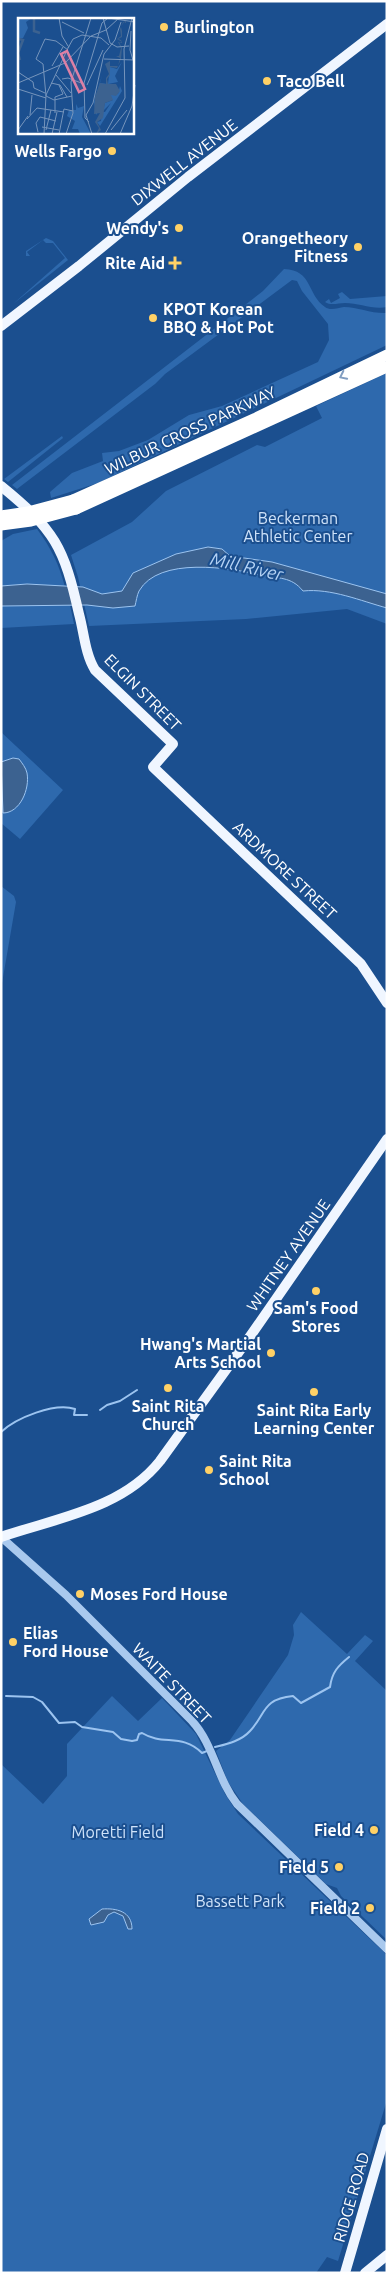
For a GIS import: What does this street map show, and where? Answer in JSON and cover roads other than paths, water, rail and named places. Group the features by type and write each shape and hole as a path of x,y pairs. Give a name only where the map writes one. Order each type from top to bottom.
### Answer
{"highway":[{"name":"WILBUR CROSS PARKWAY","path":"1,516 74,505 387,355"},
{"name":"WILBUR CROSS PARKWAY","path":"1,525 31,521 74,505 387,367"}],"main road":[{"name":"DIXWELL AVENUE","path":"1,326 79,266 188,177 387,24"},
{"name":"ELGIN STREET","path":"1,486 42,522 56,540 72,583 91,662 97,673 173,744 153,767"},
{"name":"ARDMORE STREET","path":"153,767 361,964 387,1003"},
{"name":"WHITNEY AVENUE","path":"2,1537 114,1498 134,1488 147,1476 251,1335 387,1139"},
{"name":"RIDGE ROAD","path":"345,2273 387,2129"},
{"path":"365,2273 387,2255"}],"street":[{"name":"WAITE STREET","path":"2,1537 66,1595 192,1721 206,1740 226,1788 237,1804 387,1949"}],"water":[{"name":"Mill River","path":"208,547 222,549 230,556 272,562 387,594 387,608 335,593 303,591 289,580 232,570 196,567 162,573 149,580 139,591 135,606 113,608 87,605 1,606 1,586 27,584 83,587 102,594 122,591 133,573 176,554"},
{"path":"13,758 19,759 26,769 27,786 19,805 9,812 3,813 1,762"},
{"path":"102,1909 118,1910 126,1914 132,1929 128,1929 123,1916 114,1912 108,1915 104,1922 91,1925 89,1919"}],"waterway":[{"path":"100,1410 107,1405 120,1401 137,1390"},
{"path":"1,1432 26,1417 57,1408 67,1407 75,1409 74,1415 87,1415"},
{"path":"215,1747 234,1742 246,1734 255,1725 266,1708 275,1700 293,1696 301,1703 330,1687 336,1670 349,1657"},
{"path":"6,1696 33,1697 42,1702 59,1723 75,1722 82,1727 113,1732 121,1739 132,1741 137,1740 139,1734 142,1733 157,1739 187,1743 202,1753 207,1751"}],"place":[{"name":"Burlington","path":"164,27"},
{"name":"Taco Bell","path":"267,81"},
{"name":"Wells Fargo","path":"112,151"},
{"name":"Wendy's","path":"179,228"},
{"name":"Orangetheory Fitness","path":"358,247"},
{"name":"Rite Aid","path":"175,263"},
{"name":"KPOT Korean BBQ & Hot Pot","path":"153,318"},
{"name":"Sam's Food Stores","path":"316,1291"},
{"name":"Hwang's Martial Arts School","path":"271,1353"},
{"name":"Saint Rita Church","path":"168,1388"},
{"name":"Saint Rita Early Learning Center","path":"314,1392"},
{"name":"Saint Rita School","path":"209,1470"},
{"name":"Moses Ford House","path":"80,1594"},
{"name":"Elias Ford House","path":"13,1642"},
{"name":"Field 4","path":"374,1830"},
{"name":"Field 5","path":"339,1867"},
{"name":"Field 2","path":"370,1908"}],"park label":[{"name":"Beckerman Athletic Center","path":"298,527"},
{"name":"Moretti Field","path":"118,1832"},
{"name":"Bassett Park","path":"240,1901"}]}
